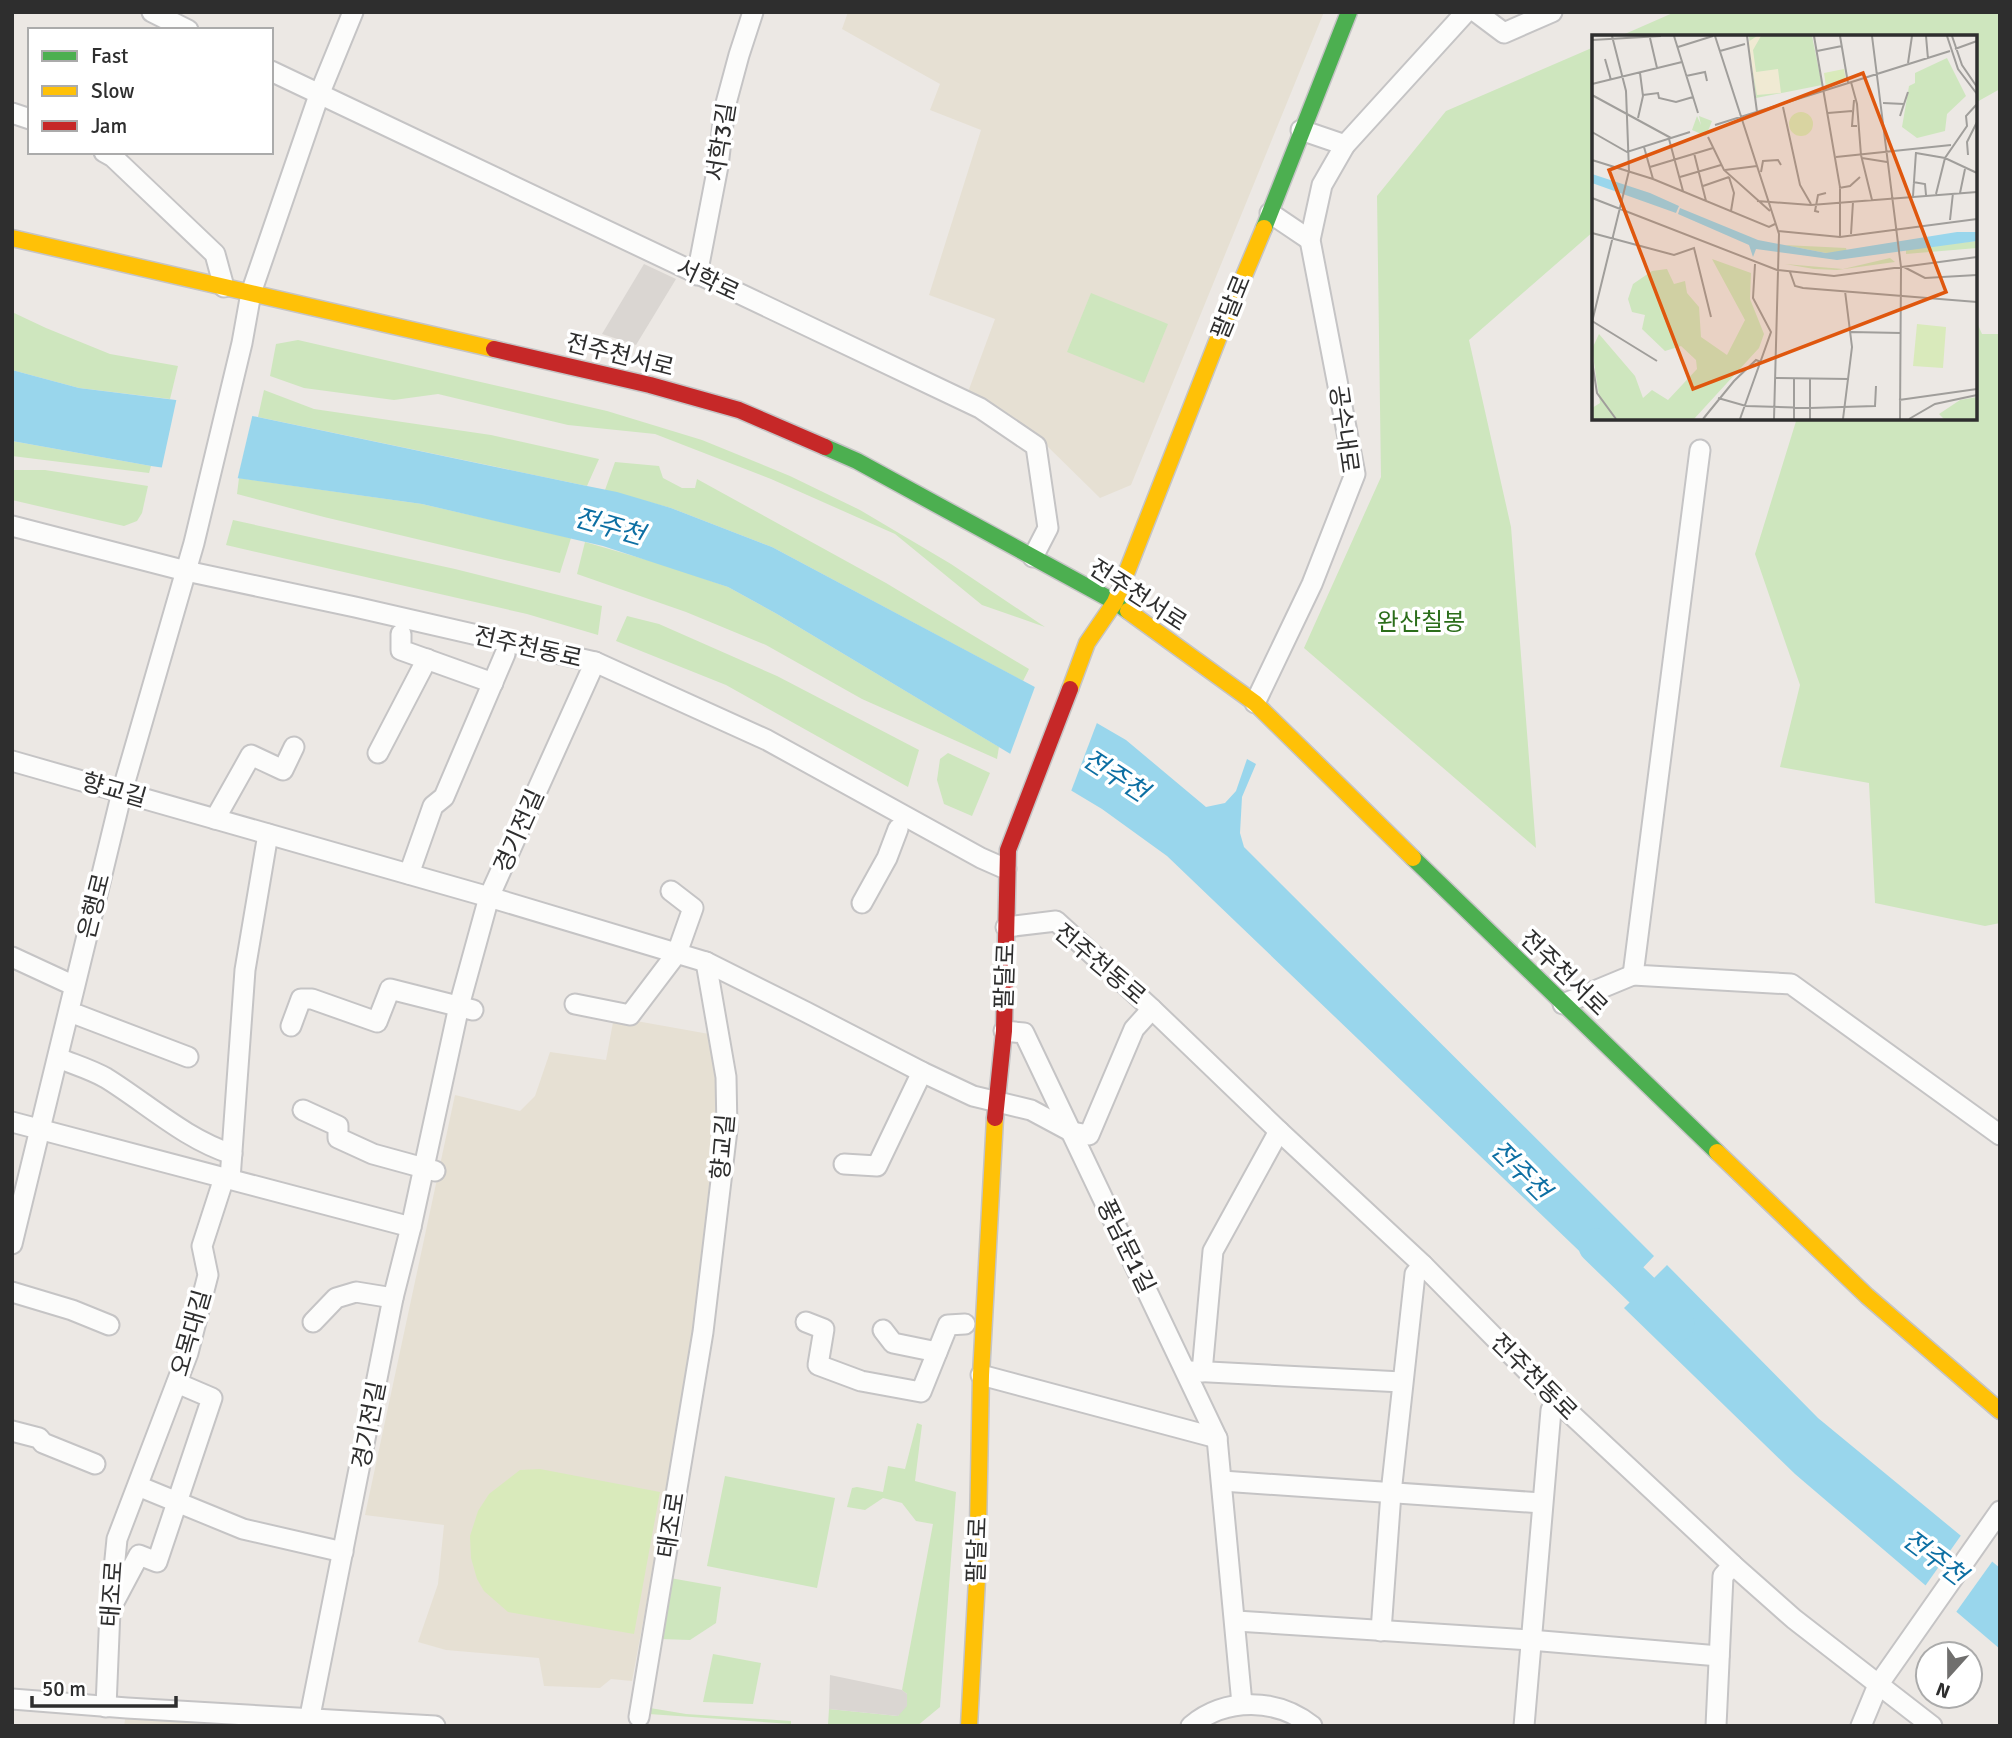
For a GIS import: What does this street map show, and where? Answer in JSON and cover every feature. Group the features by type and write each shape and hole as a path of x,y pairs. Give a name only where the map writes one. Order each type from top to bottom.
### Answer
{"street":[{"path":"152,12 181,28"},
{"name":"은행로","path":"12,1244 122,792 194,543 242,343 251,293 319,95 353,12"},
{"name":"서학3길","path":"697,275 718,166 725,107 753,12"},
{"name":"팔달로","path":"969,1726 977,1579 981,1375 996,1102 1003,1031 1007,859 1087,643 1115,602 1349,12"},
{"name":"공수내로","path":"1255,703 1312,584 1355,474 1310,240 1322,185 1345,145 1466,12"},
{"path":"1476,12 1504,33 1552,12"},
{"name":"서학로","path":"273,72 980,408 1036,446 1048,528 1032,557"},
{"path":"1300,130 1345,145"},
{"path":"108,154 215,254 223,287"},
{"path":"1270,213 1310,240"},
{"name":"전주천서로","path":"12,238 650,384 739,410 857,461 1115,602 1255,703 1867,1296 2000,1411"},
{"path":"1633,975 1700,450"},
{"name":"전주천동로","path":"12,526 186,571 595,662 767,740 981,858 1007,859"},
{"name":"전주천동로","path":"401,634 401,650 493,683"},
{"name":"전주천동로","path":"409,874 433,806 444,797 505,654"},
{"path":"378,753 427,659"},
{"name":"경기전길","path":"309,1722 393,1298 429,1170 489,897 595,662"},
{"path":"215,819 251,754 283,770 294,747"},
{"name":"향교길","path":"12,761 706,962 922,1072 973,1096 996,1102"},
{"path":"862,903 887,858 898,829"},
{"name":"오목대길","path":"138,1486 188,1353 208,1275 202,1246 227,1178 232,1154 244,970 268,834"},
{"path":"575,1004 630,1015 677,954 693,908 671,891"},
{"name":"전주천동로","path":"1006,928 1056,920 1423,1265 1558,1402 1733,1565 1794,1619 1884,1677 1932,1726"},
{"path":"12,957 66,982"},
{"name":"향교길","path":"702,1332 727,1130 726,1077 706,962"},
{"path":"1563,1004 1633,975 1791,984 2000,1135"},
{"path":"291,1026 301,999 312,999 377,1021 390,989 466,1008"},
{"name":"전주천동로","path":"1072,1132 1089,1135 1135,1029 1152,1009"},
{"path":"78,1015 188,1057"},
{"name":"풍남문1길","path":"1003,1031 1024,1033 1194,1372 1217,1438 1242,1704"},
{"path":"66,1060 104,1077 211,1147 232,1154"},
{"path":"844,1164 877,1166 922,1072"},
{"path":"996,1102 1031,1110 1072,1132"},
{"path":"303,1110 338,1126 338,1138 373,1154 429,1170"},
{"path":"12,1122 411,1227"},
{"path":"1279,1131 1213,1251 1194,1372 1402,1382"},
{"path":"1381,1631 1402,1382 1415,1273 1423,1265"},
{"path":"12,1292 72,1310 109,1325"},
{"path":"313,1322 336,1298 355,1292 393,1298"},
{"path":"806,1322 824,1329 818,1365 861,1381 921,1392 948,1325 965,1324"},
{"path":"883,1330 893,1343 937,1352"},
{"name":"태조로","path":"639,1717 702,1332"},
{"path":"981,1375 1217,1438"},
{"path":"110,1610 139,1555 157,1562 212,1398 177,1383"},
{"path":"1524,1726 1551,1410 1558,1402"},
{"path":"12,1431 39,1438 43,1443 95,1464"},
{"path":"1222,1481 1542,1503"},
{"path":"138,1486 243,1529 343,1552"},
{"name":"태조로","path":"106,1707 110,1610 117,1539 138,1486"},
{"path":"1861,1726 1884,1677 2000,1511"},
{"path":"1716,1726 1723,1576 1733,1565"},
{"path":"1236,1621 1530,1640 1719,1656"},
{"path":"12,1699 106,1707 125,1717 435,1726"},
{"path":"1191,1726 1220,1709 1242,1704 1284,1709 1303,1718 1312,1726"}],"shaded area":[{"path":"848,12 1324,12 1131,485 1100,498 1044,443 1006,414 968,392 995,319 929,295 981,130 930,110 940,84 842,29"},
{"path":"644,264 676,279 636,345 602,334"},
{"path":"614,1017 709,1034 724,1120 690,1371 632,1681 611,1679 600,1688 544,1686 539,1658 446,1650 418,1642 438,1584 444,1525 365,1515 455,1095 520,1111 535,1096 550,1052 606,1060"},
{"path":"830,1675 902,1690 907,1694 907,1706 898,1716 829,1709"},
{"path":"127,1708 308,1726 124,1726"}],"green space":[{"path":"1675,12 2000,12 2000,89 1977,102 1977,35 1623,35"},
{"name":"완산칠봉","path":"1592,48 1592,233 1469,340 1511,527 1536,848 1304,648 1381,477 1377,196 1446,111"},
{"path":"1091,293 1168,324 1144,383 1067,352"},
{"path":"12,312 110,354 178,366 170,399 79,388 12,370"},
{"path":"1977,323 1982,334 2000,334 2000,923 1985,926 1875,903 1869,783 1780,767 1800,685 1755,554 1796,420 1977,420"},
{"path":"298,340 607,411 702,440 790,476 860,510 951,564 1045,627 982,605 895,534 771,479 655,434 568,425 438,394 394,400 304,388 270,376 276,344"},
{"path":"264,390 314,409 491,435 599,459 587,486 258,417"},
{"path":"12,441 151,466 149,473 12,456"},
{"path":"615,462 659,466 663,478 682,488 695,488 697,479 886,583 1029,669 1023,681 772,547 671,508 605,490"},
{"path":"12,470 45,470 148,486 142,513 137,521 124,526 12,500"},
{"path":"239,478 422,504 571,538 560,573 237,494"},
{"path":"233,520 455,569 602,606 598,635 527,614 226,545"},
{"path":"585,542 728,587 999,747 997,759 862,699 766,645 686,612 577,574"},
{"path":"627,616 659,624 777,676 919,750 908,787 726,685 616,641"},
{"path":"948,753 990,773 972,816 944,804 937,780 940,759"},
{"path":"917,1423 922,1425 915,1481 956,1492 940,1707 917,1726 828,1725 829,1709 898,1716 907,1694 902,1690 933,1524 916,1521 902,1503 883,1498 865,1510 847,1507 852,1488 883,1492 888,1466 905,1469"},
{"path":"540,1469 660,1492 634,1634 508,1612 484,1591 477,1579 471,1558 470,1536 478,1511 489,1494 520,1470"},
{"path":"725,1476 835,1498 817,1588 707,1566"},
{"path":"670,1578 721,1587 716,1623 690,1640 661,1639"},
{"path":"713,1654 761,1663 753,1704 703,1702"},
{"path":"650,1708 686,1714 791,1721 791,1724 649,1714"}],"water":[{"path":"12,370 79,388 176,400 617,492 671,508 772,547 1033,686 1126,740 1206,807 1225,803 1236,791 1247,759 1256,764 1242,797 1240,833 1244,847 1654,1256 1621,1291 1167,856 1102,809 728,587 603,546 422,504 151,466 12,441"},
{"path":"1667,1265 1818,1418 2000,1568 2000,1649 1795,1474 1624,1308"}],"pier":[{"path":"177,397 253,413 237,481 161,471"},
{"path":"1036,684 1098,720 1070,794 1009,757"},
{"path":"1962,1534 1994,1559 1954,1615 1923,1589"}],"waterway":[{"name":"전주천","path":"1596,1246 1677,1324"}],"traffic: fast":[{"path":"1264,228 1349,12"},
{"path":"825,447 857,461 1128,611"},
{"path":"1413,858 1717,1152"}],"traffic: slow":[{"path":"1070,689 1087,643 1115,602 1264,228"},
{"path":"12,238 494,349"},
{"path":"1128,611 1255,703 1413,858"},
{"path":"969,1726 977,1579 981,1375 995,1118"},
{"path":"1717,1152 1867,1296 2000,1411"}],"traffic: jam":[{"path":"494,349 650,385 739,410 825,447"},
{"path":"995,1118 1004,1031 1008,850 1070,689"}]}
